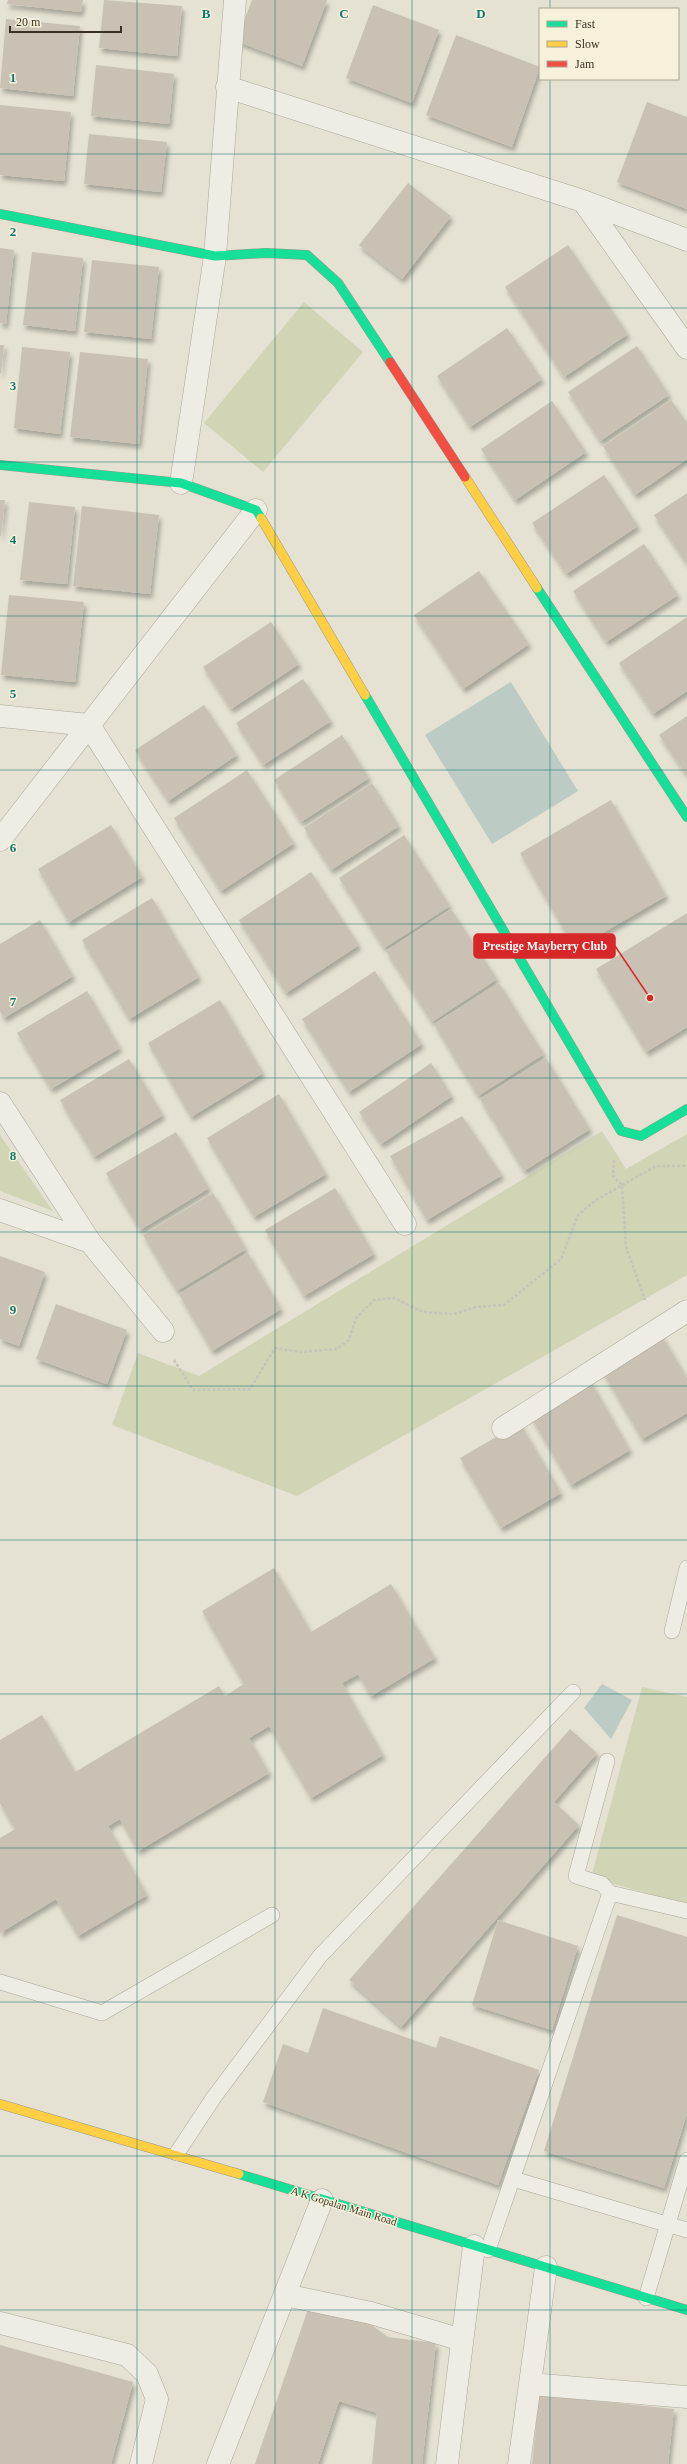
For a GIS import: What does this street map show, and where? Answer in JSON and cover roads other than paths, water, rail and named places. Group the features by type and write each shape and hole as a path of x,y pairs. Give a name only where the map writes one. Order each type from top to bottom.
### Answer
{"street":[{"path":"181,482 215,256 235,0"},
{"path":"227,87 583,201 687,240"},
{"path":"583,201 687,348"},
{"path":"0,214 215,256 266,253 307,255 338,282 687,817"},
{"path":"0,465 181,482 256,510 621,1131 641,1136 687,1109"},
{"path":"0,840 256,510"},
{"path":"0,716 89,725"},
{"path":"89,725 405,1224"},
{"path":"0,1103 90,1242 163,1331"},
{"path":"0,1210 90,1242"},
{"path":"503,1428 687,1311"},
{"name":"A K Gopalan Main Road","path":"0,2104 177,2153 322,2200 687,2310"},
{"path":"218,2464 322,2200"},
{"path":"447,2464 462,2340 481,2248"},
{"path":"519,2464 546,2267"},
{"path":"285,2295 371,2313 462,2340"},
{"path":"0,2323 126,2355 147,2374 158,2400 141,2464"},
{"path":"530,2384 687,2397"}],"lane":[{"path":"672,1631 687,1568"},
{"path":"177,2153 214,2097 320,1956 573,1692"},
{"path":"608,1761 576,1876 602,1884 610,1893 687,1911"},
{"path":"481,2248 512,2179 610,1893"},
{"path":"0,1982 102,2013 272,1915"},
{"path":"646,2298 687,2160"},
{"path":"512,2179 687,2230"}],"place":[{"name":"Prestige Mayberry Club","path":"650,998"}]}
